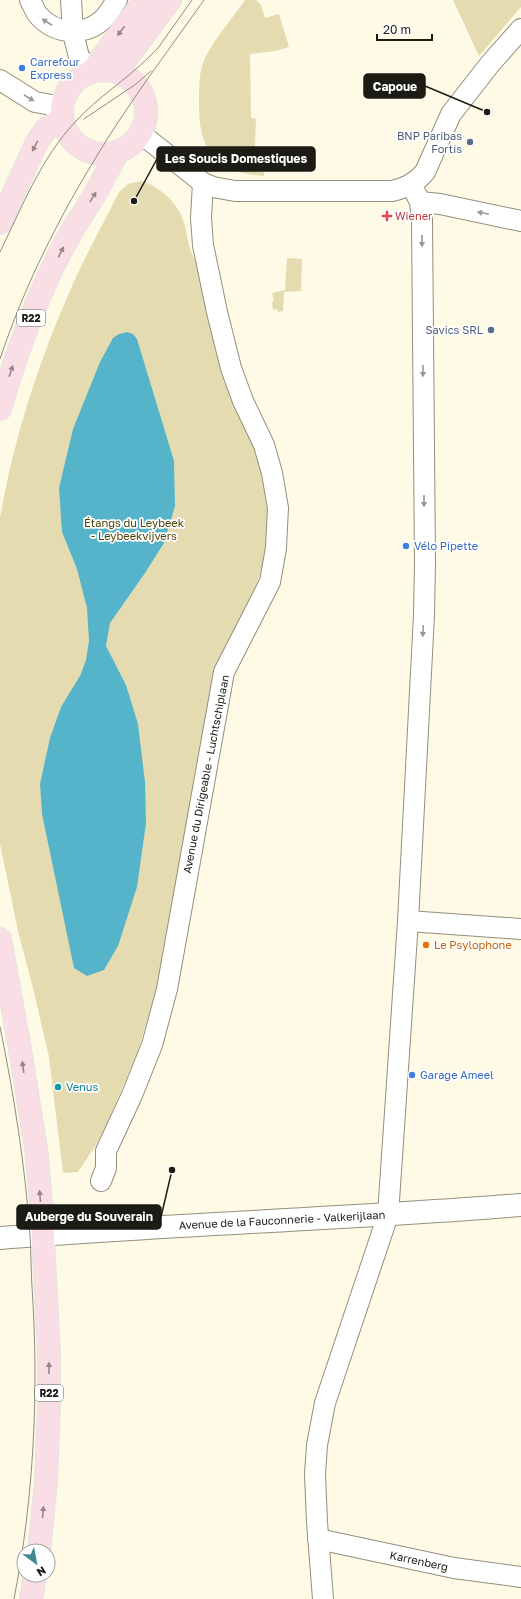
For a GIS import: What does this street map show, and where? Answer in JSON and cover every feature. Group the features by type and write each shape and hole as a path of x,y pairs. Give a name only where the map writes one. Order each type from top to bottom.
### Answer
{"main road":[{"path":"92,71 145,0"},
{"path":"130,143 104,154 83,149 70,138 65,128 62,113 64,96 70,86 82,75 102,69 117,71 170,0"},
{"name":"R22","path":"0,409 12,369 29,322 51,272 72,230 146,117 146,107 143,96 134,81 117,71"},
{"path":"0,223 36,144 46,129 62,113"},
{"name":"R22","path":"0,938 36,1149 43,1235 49,1352 49,1404 46,1482 40,1543"},
{"path":"31,1599 34,1583"}],"street":[{"path":"30,0 39,16 47,23 74,33 88,30 102,21 117,0"},
{"path":"71,0 74,33 79,57 92,71"},
{"path":"130,143 194,192 202,189 211,197 235,192 392,191 404,188 425,172 451,114 490,64 521,29"},
{"path":"0,80 35,102 62,113"},
{"path":"323,1599 315,1474 317,1445 325,1403 388,1215 408,921 424,615 422,228 420,202 411,184"},
{"name":"Avenue du Dirigeable - Luchtschiplaan","path":"101,1181 106,1168 106,1150 132,1095 152,1045 167,989 224,672 270,582 276,548 278,508 272,473 264,445 231,368 217,312 203,245 201,218 202,189"},
{"path":"420,202 440,204 521,221"},
{"path":"408,921 521,929"},
{"name":"Avenue de la Fauconnerie - Valkerijlaan","path":"0,1238 162,1226 388,1215 521,1205"},
{"name":"Karrenberg","path":"318,1539 454,1568 521,1577"}],"green space":[{"path":"245,0 256,0 261,5 265,18 279,14 289,47 275,51 250,54 251,118 256,119 255,147 265,147 264,176 247,174 232,169 221,163 212,155 206,145 199,117 199,84 203,63 214,43"},
{"path":"453,0 521,0 521,7 479,56"},
{"name":"Étangs du Leybeek - Leybeekvijvers","path":"141,181 148,183 162,191 168,197 178,209 185,226 190,250 196,262 222,368 256,449 266,491 268,527 266,548 256,587 246,610 221,654 213,678 165,948 154,998 137,1054 96,1145 78,1172 63,1173 49,1057 18,931 0,844 0,518 5,490 27,405 46,349 68,295 119,192 128,184"},
{"path":"287,258 302,259 301,291 284,292 283,311 278,312 277,309 273,310 272,302 274,301 272,293 285,290"}],"water":[{"path":"127,332 133,334 137,339 174,461 175,506 164,543 110,623 106,646 126,685 138,724 145,782 146,823 137,887 118,946 104,970 87,976 74,968 42,814 40,784 50,738 61,707 81,674 86,660 89,641 87,608 77,569 62,532 59,488 73,429 100,362 113,338 119,334"}],"tram line":[{"path":"0,252 42,167 64,135 85,112 158,48 192,0"},
{"path":"0,359 9,332 31,280 69,203 123,115 204,0"},
{"path":"84,119 136,84 151,71"},
{"path":"0,1027 10,1078 25,1183 30,1235 35,1365 35,1405 30,1483 21,1561 14,1599"}],"place":[{"name":"Carrefour Express","path":"22,68"},
{"name":"Capoue","path":"487,112"},
{"name":"BNP Paribas Fortis","path":"470,142"},
{"name":"Les Soucis Domestiques","path":"134,201"},
{"name":"Wiener","path":"387,216"},
{"name":"Savics SRL","path":"491,330"},
{"name":"Vélo Pipette","path":"406,546"},
{"name":"Le Psylophone","path":"426,945"},
{"name":"Garage Ameel","path":"412,1075"},
{"name":"Venus","path":"58,1087"},
{"name":"Auberge du Souverain","path":"172,1170"}]}
